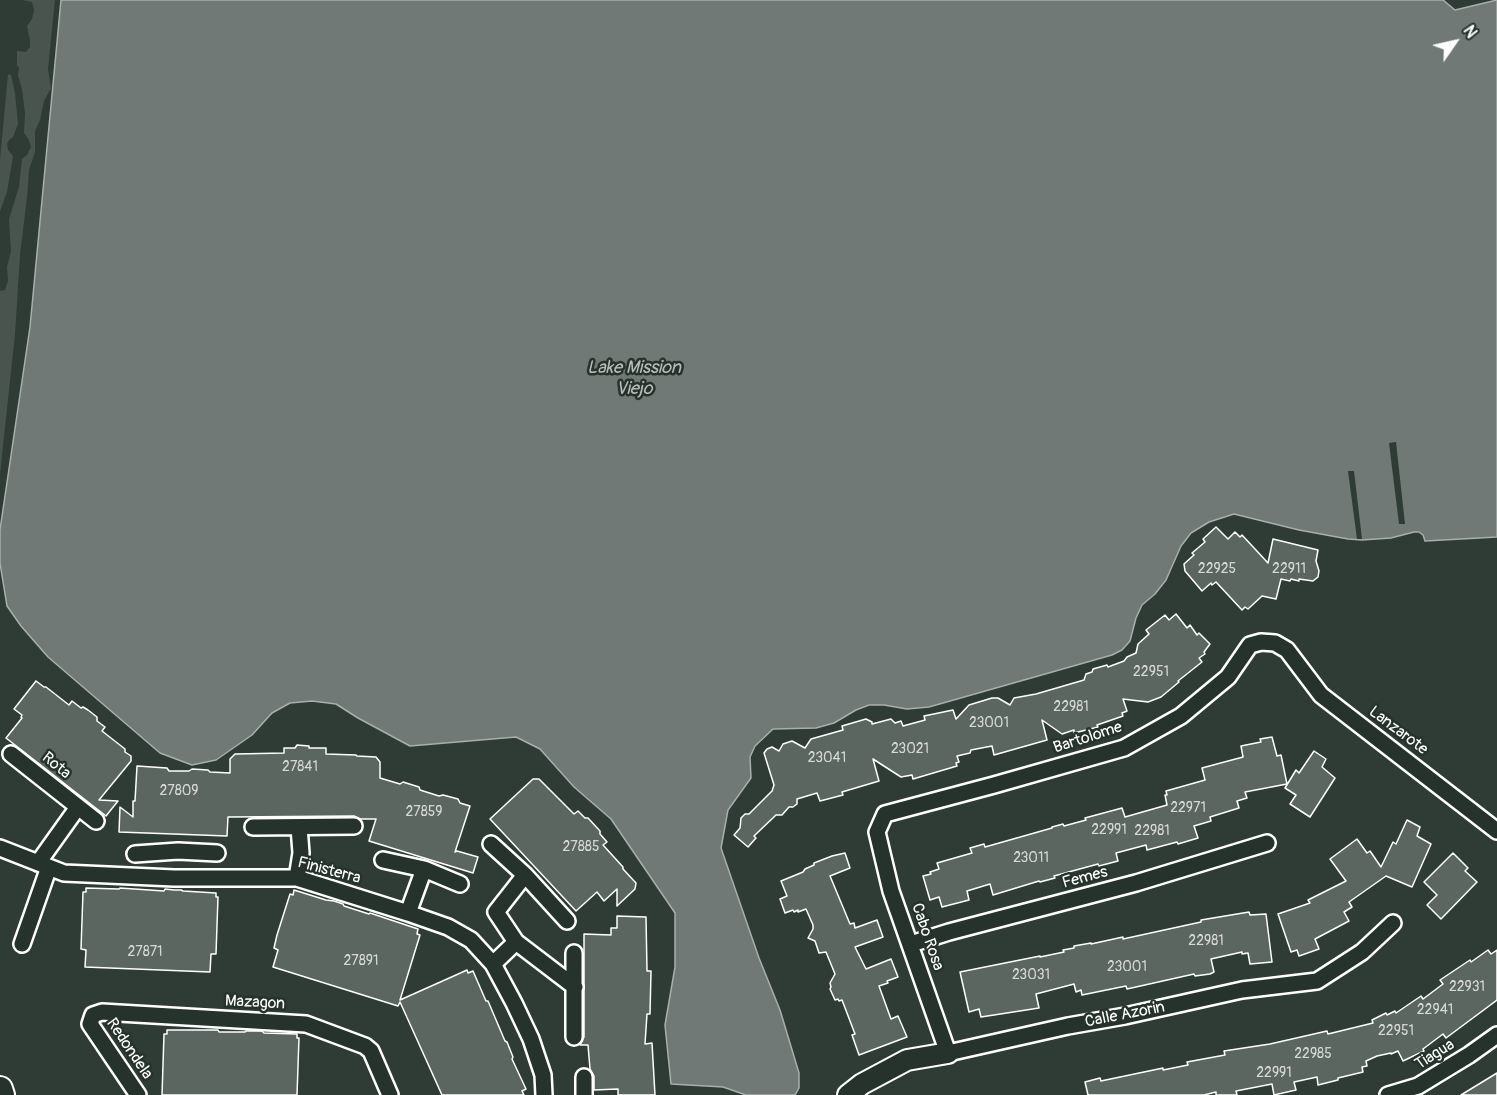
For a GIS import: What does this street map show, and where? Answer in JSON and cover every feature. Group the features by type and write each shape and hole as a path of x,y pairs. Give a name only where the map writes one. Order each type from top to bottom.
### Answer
{"main road":[{"path":"0,1089 2,1095"}],"street":[{"name":"Bartolome","path":"877,831 885,814 1124,748 1181,716 1228,677 1250,645 1261,642 1275,643 1287,650"},
{"name":"Lanzarote","path":"1287,650 1321,695 1497,831"},
{"name":"Rota","path":"11,754 96,821"},
{"path":"22,944 44,865 78,807"},
{"path":"253,827 354,826"},
{"path":"297,878 301,853 299,827"},
{"name":"Cabo Rosa","path":"877,831 891,891 948,1053"},
{"name":"Femes","path":"911,944 1136,883 1267,843"},
{"path":"491,844 525,875 567,921"},
{"name":"Finisterra","path":"0,849 64,873 174,878 297,878 448,927 471,940 493,964 531,1039 543,1075 544,1095"},
{"path":"135,854 178,851 217,853"},
{"path":"174,878 178,851"},
{"path":"383,860 424,869 460,884"},
{"path":"408,913 424,869"},
{"path":"525,875 496,912 516,942 575,987"},
{"name":"Calle Azorin","path":"848,1095 862,1084 908,1060 1242,990 1317,981 1362,952 1393,923"},
{"path":"493,964 516,942"},
{"path":"574,953 574,1037"},
{"name":"Mazagon","path":"90,1024 93,1015 102,1012 306,1024 365,1046 371,1051 390,1095"},
{"name":"Redondela","path":"90,1024 138,1095"},
{"name":"Tiagua","path":"1388,1095 1418,1086 1497,1035"},
{"path":"584,1077 584,1095"}],"shaded area":[{"path":"22,0 55,0 48,69 51,88 44,101 35,131 35,152 29,170 0,474 0,291 5,290 8,281 7,267 11,251 9,219 19,187 22,159 31,147 24,133 25,113 18,75 17,51 26,52 30,47 27,26 34,10 32,2"},
{"path":"8,74 11,75 15,93 18,124 13,137 7,144 13,156 7,192 0,211 0,160"}],"water":[{"name":"Lake Mission Viejo","path":"61,0 1443,0 1455,10 1497,0 1497,537 1425,541 1423,535 1414,532 1391,538 1348,539 1234,514 1209,522 1191,533 1181,546 1166,580 1142,605 1130,641 1122,650 1112,655 929,707 907,709 869,705 834,723 816,728 773,729 755,746 750,757 751,778 728,810 721,848 759,958 780,1010 799,1073 799,1088 795,1095 746,1095 723,1087 671,1084 665,1025 675,967 675,913 611,819 574,787 540,749 516,737 410,746 336,704 312,701 290,703 272,713 252,735 216,760 192,765 160,753 48,657 7,606 0,563 0,530 30,327"}],"pier":[{"path":"1396,442 1405,524 1399,524 1389,443"},
{"path":"1348,471 1354,471 1362,539 1357,539"}],"building":[{"path":"1216,527 1228,539 1235,532 1240,537 1242,535 1268,563 1273,539 1318,550 1316,561 1318,577 1313,581 1281,579 1276,599 1262,596 1248,609 1245,607 1242,610 1216,582 1212,585 1211,583 1202,591 1185,571 1184,564 1194,555 1192,553 1205,542 1203,539"},
{"path":"1176,614 1187,628 1190,625 1197,635 1199,633 1210,644 1205,654 1199,658 1202,662 1161,697 1148,702 1123,699 1127,711 1122,713 1123,716 1097,725 1098,727 1062,734 1042,720 1047,740 994,755 992,746 971,750 970,753 957,756 959,762 956,763 957,766 913,779 912,775 901,777 873,759 879,781 820,801 817,793 797,799 797,804 789,807 782,815 776,815 754,836 756,838 748,847 734,835 740,828 741,818 749,814 772,791 774,785 764,753 767,749 772,747 779,751 783,744 792,741 805,748 811,739 843,730 842,726 866,719 872,724 891,719 895,723 901,721 903,726 925,720 924,716 953,710 956,719 969,705 992,698 998,698 1010,705 1014,698 1084,680 1086,674 1092,672 1093,669 1107,665 1108,667 1124,661 1136,653 1138,644 1149,634 1146,630 1165,615 1169,620"},
{"path":"36,681 69,705 72,701 97,717 97,721 105,727 102,731 131,756 131,761 99,800 118,801 106,816 6,738 22,718 22,715 14,709"},
{"path":"1272,737 1277,756 1281,755 1287,784 1245,792 1247,798 1237,801 1239,808 1210,817 1211,821 1194,826 1198,838 1147,850 1146,845 1116,853 1118,861 1099,866 1098,864 993,895 990,884 967,891 969,900 942,907 939,897 930,900 923,876 939,869 937,863 972,853 970,848 984,844 985,847 1122,808 1125,817 1167,805 1166,791 1205,780 1202,768 1243,757 1241,746"},
{"path":"297,745 326,748 326,754 376,757 380,762 380,778 400,784 403,782 439,796 458,799 460,803 470,806 455,852 478,857 473,873 369,841 376,819 360,819 354,816 228,817 227,836 119,832 120,807 133,817 137,766 167,768 169,771 192,769 230,773 230,759 235,754 284,753 284,748 295,748"},
{"path":"1314,751 1326,759 1322,767 1335,778 1310,817 1290,804 1296,795 1285,788 1296,770 1299,773"},
{"path":"533,779 539,779 574,814 578,811 588,818 607,842 603,845 636,883 635,889 617,906 617,889 604,901 597,892 576,911 490,819"},
{"path":"1407,820 1420,827 1417,836 1431,844 1412,887 1386,876 1349,902 1352,907 1344,912 1349,921 1315,939 1319,949 1299,956 1297,950 1291,952 1278,914 1310,903 1308,900 1346,881 1330,859 1357,839 1367,853 1370,851 1381,867 1393,842 1396,844"},
{"path":"845,853 850,868 830,876 850,924 854,923 855,928 877,920 883,937 855,947 866,969 891,959 898,977 879,986 891,1019 898,1016 907,1037 859,1055 852,1035 855,1034 842,1000 835,1000 830,989 830,983 835,974 826,952 819,953 815,941 808,938 813,925 806,909 785,913 780,899 787,896 781,881 803,872 814,863"},
{"path":"1453,853 1468,868 1465,871 1477,882 1441,919 1427,905 1437,895 1424,882"},
{"path":"86,888 164,891 165,889 216,893 218,897 216,954 211,954 210,972 85,967 86,950 81,949 83,892 86,892"},
{"path":"294,890 418,929 417,934 420,935 400,1000 467,970 468,973 473,971 507,1042 526,1089 522,1091 524,1095 442,1095 400,1002 398,1006 273,967 278,950 274,948 277,935 290,894 293,895"},
{"path":"1249,912 1250,915 1266,914 1272,962 1250,964 1248,953 1242,954 1242,952 1211,959 1214,972 1210,974 1195,976 1194,974 1127,989 1126,986 1082,995 1081,990 1076,992 1074,984 1036,994 1039,1008 981,1017 979,1009 969,1012 960,972 1064,952 1063,950 1074,948 1074,946 1123,937 1123,939 1201,922 1201,920"},
{"path":"617,916 646,917 647,971 651,971 650,1014 647,1014 645,1044 652,1043 655,1095 618,1095 618,1089 594,1090 594,1076 590,1069 588,1045 580,1045 584,1037 584,934 611,935 611,928 617,928"},
{"path":"1488,950 1491,954 1497,950 1497,1000 1446,1038 1443,1034 1423,1049 1424,1051 1403,1061 1398,1051 1377,1056 1366,1061 1367,1066 1362,1067 1363,1072 1318,1085 1317,1077 1294,1082 1296,1090 1274,1095 1272,1084 1236,1091 1237,1095 1216,1095 1216,1092 1204,1095 1088,1095 1085,1082 1100,1078 1101,1081 1188,1065 1187,1062 1225,1055 1224,1051 1270,1044 1327,1031 1328,1034 1373,1023 1372,1020 1386,1013 1387,1015 1395,1011 1396,1013 1421,996 1423,999 1443,984 1440,980"},
{"path":"167,1030 262,1031 264,1033 297,1034 299,1038 297,1095 162,1095 164,1034 167,1034"},
{"path":"1497,1073 1497,1095 1461,1095"}]}
